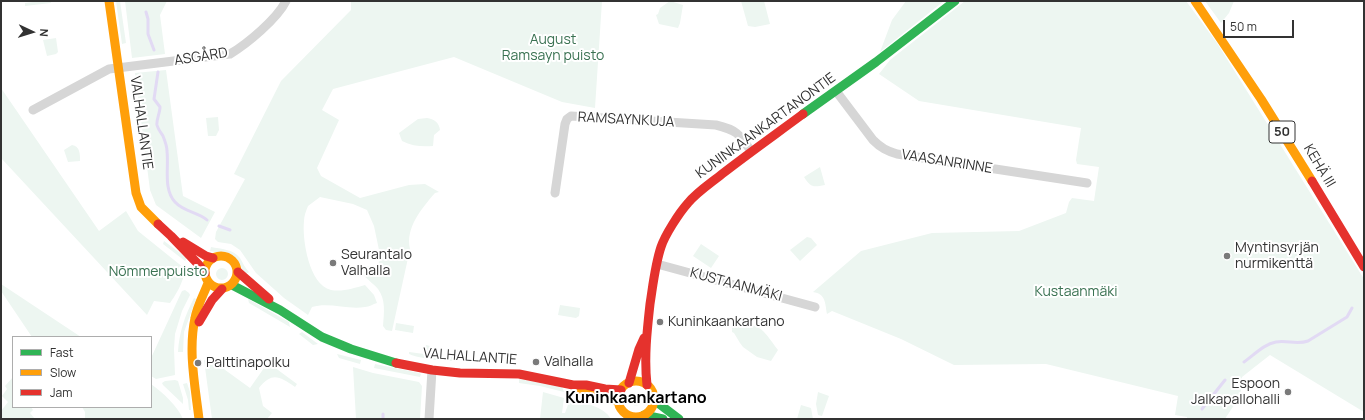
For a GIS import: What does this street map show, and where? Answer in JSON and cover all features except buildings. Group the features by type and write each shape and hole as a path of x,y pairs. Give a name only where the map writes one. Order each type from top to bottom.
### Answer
{"main road":[{"name":"VALHALLANTIE","path":"109,1 138,202 144,212 171,236 188,255 200,265 205,273"},
{"name":"KUNINKAANKARTANONTIE","path":"647,385 645,368 647,347 646,335 657,264 661,247 668,233 688,203 751,151 836,91 955,1"},
{"name":"KEHÄ III","path":"1196,1 1269,112 1364,267"},
{"name":"VALHALLANTIE","path":"171,236 206,256 213,258"},
{"path":"194,332 212,300 222,289 232,285 237,277 238,272 231,259 222,256 213,258 207,264 205,273 208,283 195,316 192,363 199,419"},
{"name":"VALHALLANTIE","path":"238,272 244,279 262,291 280,310"},
{"path":"208,283 222,289"},
{"name":"VALHALLANTIE","path":"232,285 280,310 322,337 351,349 392,362 432,370 460,373 519,374 573,385 586,385 605,389 621,390"},
{"name":"KUNINKAANKARTANONTIE","path":"629,383 633,374 640,344 646,335"},
{"path":"640,417 651,409 654,400 652,392 647,385 638,382 629,383 621,390 618,401 626,416 640,417 653,416 663,419"},
{"name":"VALHALLANTIE","path":"573,385 592,396 618,401"},
{"path":"654,400 679,419"}],"street":[{"name":"ASGÅRD","path":"33,110 109,69 230,54 240,48 281,10 286,1"},
{"name":"VAASANRINNE","path":"836,91 873,140 886,151 897,154 1086,183"},
{"name":"RAMSAYNKUJA","path":"555,193 565,124 567,119 571,116 716,125 729,128 736,132 751,151"},
{"name":"KUSTAANMÄKI","path":"657,264 815,307"},
{"path":"429,419 432,370"}],"green space":[{"path":"50,1 51,3 25,6 25,3"},
{"path":"116,1 120,1 126,43 122,44"},
{"path":"125,1 167,1 160,15 165,54 132,58"},
{"name":"August Ramsayn puisto","path":"351,1 602,1 595,108 562,102 454,57 333,89 322,110 339,120 317,168 321,176 360,198 409,185 425,184 439,192 435,193 425,205 412,226 409,241 410,249 392,331 386,330 383,326 384,307 381,293 362,273 364,266 377,266 380,260 374,226 367,210 353,204 320,197 308,206 304,217 304,239 308,260 317,280 323,286 331,290 344,290 365,285 374,295 377,303 366,307 352,308 325,305 312,307 308,315 284,298 256,273 240,250 231,244 218,242 215,239 216,232 245,179 234,174 281,81 351,10"},
{"path":"670,1 683,5 678,28 659,24 656,15 658,14 660,8"},
{"path":"741,1 764,1 770,24 755,27 748,26"},
{"path":"906,1 944,1 880,52 892,20"},
{"name":"Kustaanmäki","path":"965,1 1186,1 1217,43 1364,279 1364,412 1270,355 1242,377 1240,394 1225,419 1187,419 1187,417 1175,415 1178,396 1046,364 954,365 901,339 832,311 827,314 823,297 813,292 861,251 932,233 1019,231 1066,213 1069,202 1072,198 1094,201 1099,167 1077,164 1076,160 1081,128 919,101 879,74 890,60"},
{"path":"1205,1 1234,1 1229,13 1221,23"},
{"path":"56,38 58,52 47,56 43,40"},
{"path":"166,70 183,196 215,212 201,238 156,205 150,190 135,73"},
{"name":"Nõmmenpuisto","path":"1,88 99,231 126,211 138,231 184,268 184,277 178,291 170,303 154,301 147,315 1,158"},
{"path":"218,117 219,130 216,136 208,136 206,118"},
{"path":"427,118 436,121 439,125 440,130 434,135 433,146 417,146 402,141 399,133 418,119"},
{"path":"72,145 77,147 80,153 80,161 68,162 64,150"},
{"path":"820,167 825,185 813,186 804,177"},
{"path":"807,237 811,238 817,245 800,261 790,250"},
{"path":"164,241 187,258 185,261 163,244"},
{"path":"701,244 719,256 711,268 693,256"},
{"path":"211,247 234,253 240,258 249,272 245,275 239,262 232,255 210,251"},
{"path":"220,268 224,268 228,274 224,280 220,280 216,276 216,272"},
{"path":"1,284 79,336 31,336 1,291"},
{"path":"185,290 190,295 182,311 175,334 175,375 156,379 152,377 152,356 182,291"},
{"path":"194,298 196,299 184,332 183,352 178,352 183,324"},
{"path":"248,299 289,322 290,327 249,303"},
{"path":"560,305 580,308 579,316 576,318 558,315"},
{"path":"732,322 755,326 760,328 768,336 778,350 771,361 757,357 743,347 732,332"},
{"path":"396,323 414,326 413,333 395,330"},
{"path":"302,332 318,344 313,345 299,334"},
{"path":"426,345 430,346 429,355 451,359 453,349 459,350 460,357 457,360 447,361 413,356 409,354 409,352 424,354"},
{"path":"337,354 361,360 360,364 339,358"},
{"path":"210,359 250,388 264,368 274,367 297,384 295,387 276,377 268,380 259,388 263,406 272,413 267,419 212,419 204,360"},
{"path":"375,364 421,374 420,377 374,368"},
{"path":"353,367 373,373 419,382 422,386 420,419 356,419"},
{"path":"12,378 12,408 32,408 33,410 30,413 35,419 1,419 1,411 8,402 2,396 7,389 5,386"},
{"path":"519,379 562,387 564,392 519,383"},
{"path":"165,381 178,381 183,398 183,404 162,383"},
{"path":"187,383 190,392 191,410 189,410 188,400 183,384"},
{"path":"152,385 165,395 183,419 85,419 85,412 83,408 152,408"},
{"path":"543,392 564,398 562,413 565,413 570,399 598,408 611,419 540,419"},
{"path":"818,392 829,396 822,416 818,415 816,404"},
{"path":"636,394 640,396 642,400 640,404 636,406 632,404 630,400 632,396"},
{"path":"801,405 811,408 813,419 797,419"}],"waterway":[{"path":"146,12 148,19 148,34 154,50"},
{"path":"158,72 154,99 160,107 157,125 167,147 167,178 169,191 175,202 207,220"},
{"path":"219,226 230,230"},
{"path":"1244,362 1263,347 1272,343 1300,343 1308,341 1347,317 1352,308"},
{"path":"1202,409 1225,380"},
{"path":"383,414 383,419"}],"traffic: fast":[{"path":"803,114 876,62 955,1"},
{"path":"232,285 280,310 322,337 351,349 396,363"},
{"path":"654,400 679,419"},
{"path":"644,415 663,419"}],"traffic: slow":[{"path":"109,1 136,193 141,207 158,224"},
{"path":"1195,1 1261,99 1312,181"},
{"path":"218,256 224,256 233,260 237,272 233,284 224,288 218,288 209,284 205,275 205,269 209,260 218,256"},
{"path":"199,419 193,368 192,343 196,314 208,283"},
{"path":"636,381 646,384 651,389 654,399 651,409 646,414 636,417 626,414 621,409 618,399 621,389 626,384 636,381"},
{"path":"578,388 593,396 618,401"}],"traffic: jam":[{"path":"647,385 647,334 654,275 659,254 669,230 684,207 700,191 803,114"},
{"path":"1312,181 1364,267"},
{"path":"158,224 199,265 205,273"},
{"path":"183,242 206,256 213,258"},
{"path":"238,272 269,299"},
{"path":"199,322 212,300 222,289"},
{"path":"629,383 639,349 644,338"},
{"path":"396,363 432,370 460,373 519,374 573,385 586,385 605,389 621,390"}],"place":[{"name":"Myntinsyrjän nurmikenttä","path":"1227,256"},
{"name":"Seurantalo Valhalla","path":"333,263"},
{"name":"Kuninkaankartano","path":"660,322"},
{"name":"Valhalla","path":"536,362"},
{"name":"Palttinapolku","path":"198,363"},
{"name":"Espoon Jalkapallohalli","path":"1288,392"}],"district":[{"name":"Kuninkaankartano","path":"636,399"}]}
